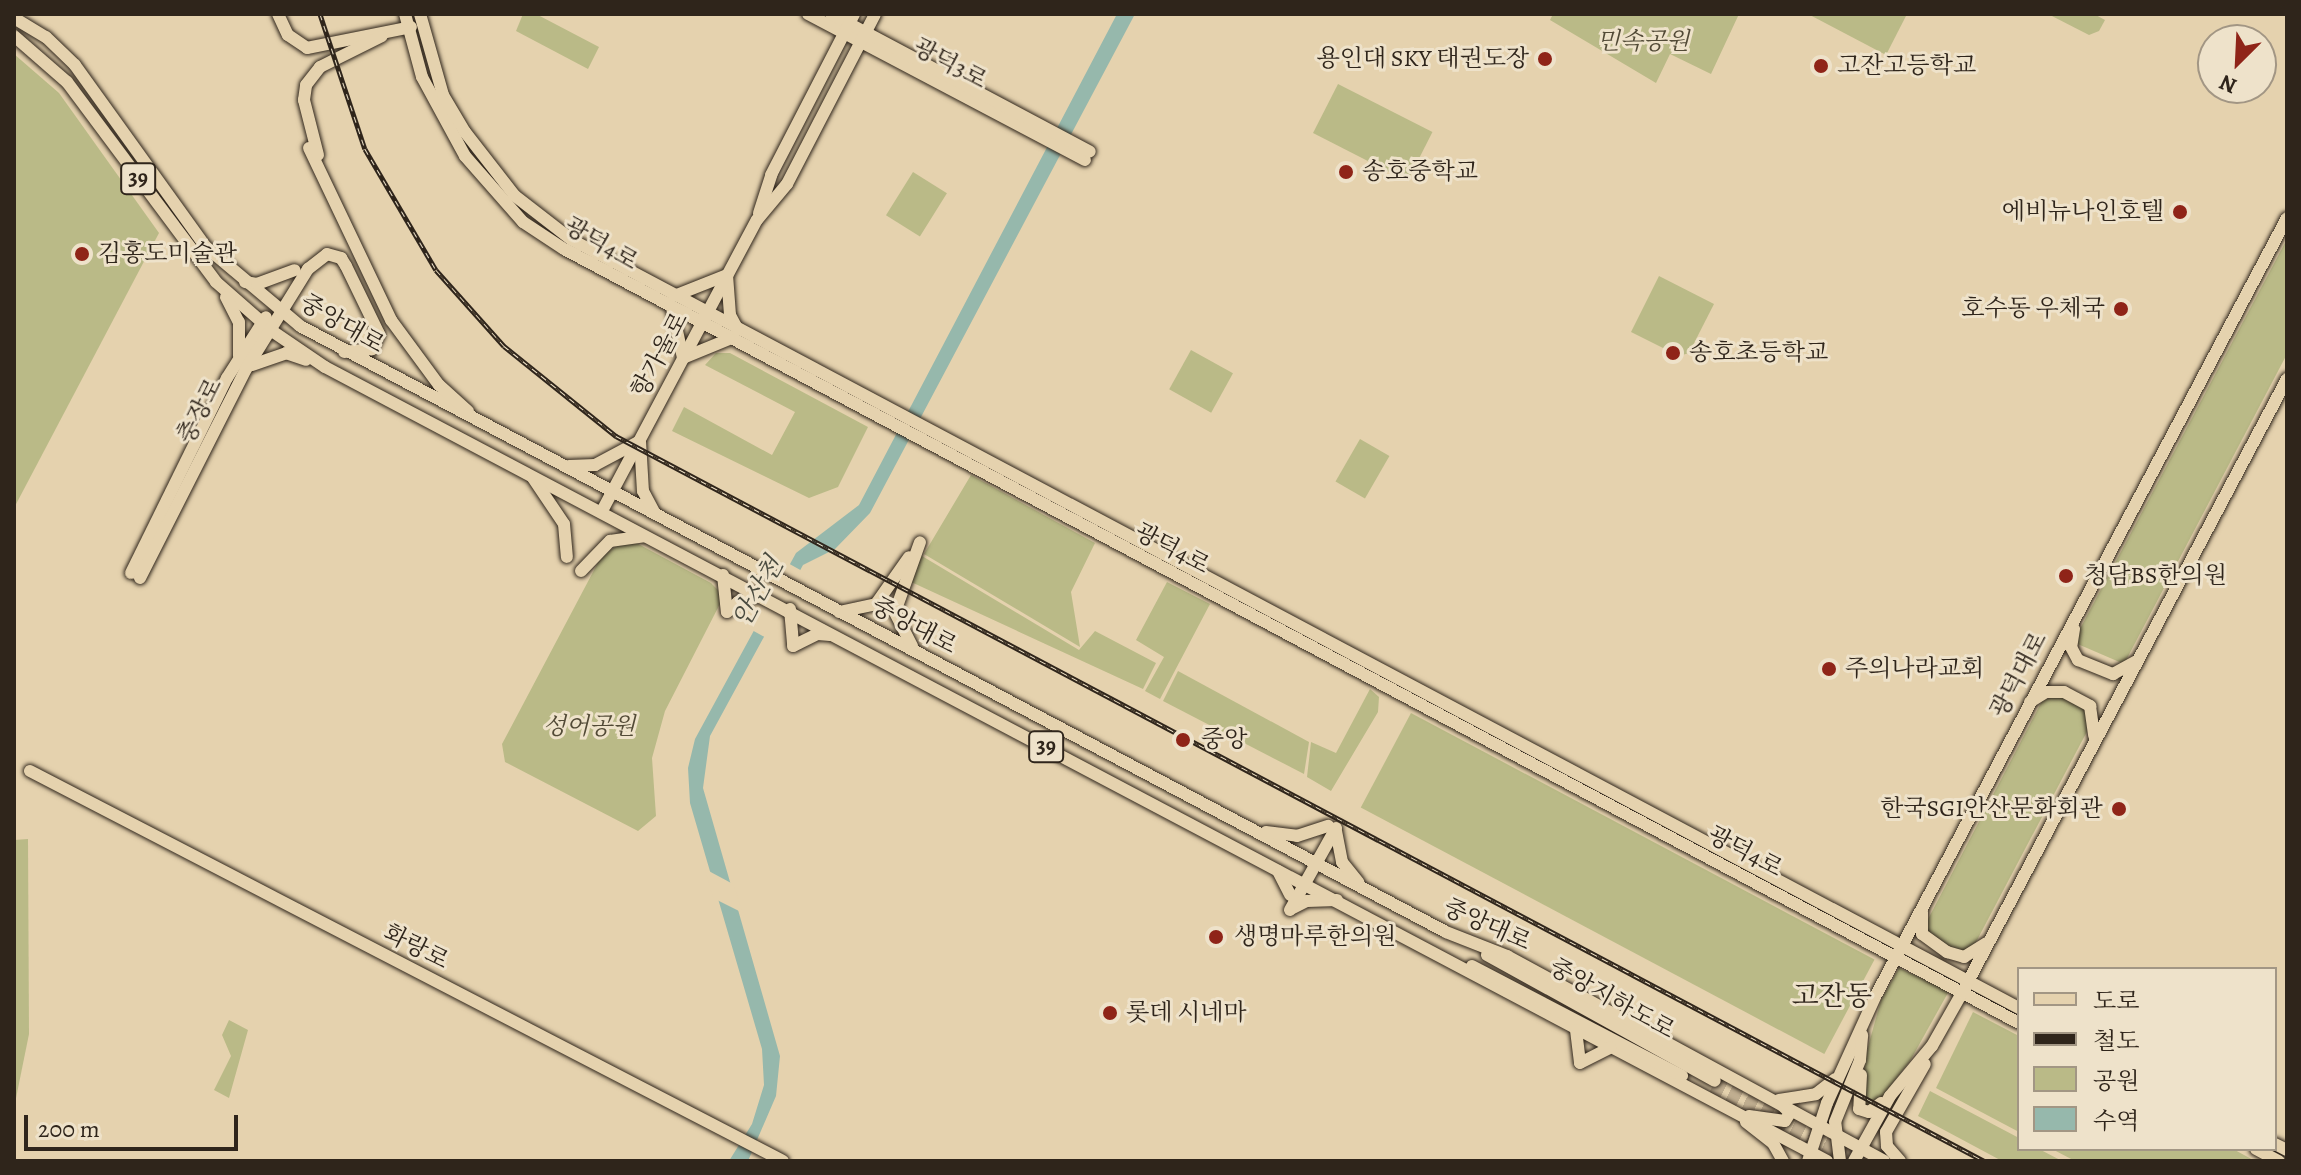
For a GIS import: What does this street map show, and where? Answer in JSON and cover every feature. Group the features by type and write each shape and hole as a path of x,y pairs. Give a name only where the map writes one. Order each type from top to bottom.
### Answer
{"main road":[{"path":"278,14 288,35 307,48 382,36"},
{"name":"광덕4로","path":"405,14 406,28 422,77 444,120 493,191 523,222 564,249 673,302"},
{"name":"광덕3로","path":"808,14 849,24"},
{"name":"광덕3로","path":"831,14 849,24 862,37 1088,156"},
{"name":"항가울로","path":"602,511 757,220 787,184 875,14"},
{"name":"중앙대로","path":"14,18 46,37 75,65 206,247 278,311 344,352 1446,932 1507,956 1820,1124 1857,1155 1884,1161"},
{"path":"328,189 304,100 306,85 320,67 421,20"},
{"name":"광덕4로","path":"421,20 443,95 465,132 515,196 572,240 734,335 1898,952 1966,987 2017,1007"},
{"name":"항가울로","path":"757,220 771,175 849,24"},
{"name":"중앙대로","path":"14,36 67,82 216,282 267,327 325,367 723,575 754,595 838,636 1443,954 1576,1030 1738,1114 1810,1157 1827,1161"},
{"path":"309,148 391,320 420,361 480,421"},
{"name":"광덕대로","path":"1810,1157 1840,1074 1898,952 2285,224"},
{"path":"242,281 257,284 301,270 333,255 341,258 379,334 372,349 344,352"},
{"path":"351,277 361,277 365,269"},
{"name":"충장로","path":"136,575 242,365 301,270"},
{"path":"727,275 734,335 683,358 673,302 727,275"},
{"path":"216,282 239,322 242,365 286,353 325,367"},
{"path":"1900,1161 1887,1146 1886,1132 1966,987 2094,739 2287,379"},
{"path":"562,465 595,465 640,441 643,491 657,517"},
{"path":"528,472 564,524 567,557"},
{"path":"581,571 618,537 647,536"},
{"path":"839,612 876,604 920,542 895,612 897,625 916,652"},
{"path":"709,568 709,558 720,550"},
{"path":"723,575 727,612 754,595"},
{"path":"793,614 793,646 818,634 838,636"},
{"path":"2073,622 2071,647 2078,660 2113,674 2137,660"},
{"path":"2028,703 2054,691 2086,703 2094,714 2094,739"},
{"name":"화랑로","path":"30,771 783,1161"},
{"path":"1248,851 1280,872 1290,895 1314,862 1332,827"},
{"path":"1253,831 1297,836 1332,827"},
{"path":"1332,827 1342,862 1362,888"},
{"path":"1302,880 1290,910 1307,901 1340,900"},
{"path":"1923,904 1922,934 1930,944 1960,957 1987,942"},
{"name":"중앙지하도로","path":"1443,954 1498,976 1713,1086 1446,932"},
{"name":"광덕4로","path":"1966,987 2017,1022"},
{"path":"1863,1023 1859,1109 1872,1111 1890,1096 1932,1046"},
{"path":"1576,1030 1580,1063 1610,1048"},
{"path":"1840,1161 1833,1133 1860,1060"},
{"path":"1777,1100 1816,1094 1840,1074"},
{"path":"1857,1155 1890,1096"},
{"path":"1738,1114 1786,1121 1790,1113 1777,1100"},
{"path":"1738,1114 1773,1143 1783,1161"},
{"path":"2260,1151 2279,1161"}],"green space":[{"path":"523,14 536,14 599,47 588,69 516,31"},
{"name":"민속공원","path":"1553,14 1739,14 1711,74 1670,54 1656,83 1550,20"},
{"path":"1808,14 1907,14 1886,55"},
{"path":"2048,14 2094,14 2105,20 2099,31 2089,35"},
{"path":"14,54 59,93 159,233 14,508"},
{"path":"1338,84 1432,132 1407,181 1313,133"},
{"path":"913,172 947,193 920,236 886,215"},
{"path":"2287,239 2287,354 2124,664 2073,642"},
{"path":"1659,276 1714,304 1689,353 1679,356 1631,332"},
{"path":"1191,350 1233,373 1211,413 1169,389"},
{"path":"716,353 730,353 868,427 838,487 809,498 672,431 684,407 772,455 795,412 705,365"},
{"path":"1360,439 1389,456 1365,498 1336,481"},
{"path":"971,475 1095,543 1071,592 1080,647 924,554"},
{"name":"성어공원","path":"629,539 711,583 724,596 665,711 652,758 656,816 638,831 505,762 502,744 602,555"},
{"path":"922,556 1079,650 1095,631 1156,663 1143,689 909,581"},
{"path":"1167,582 1210,604 1160,699 1145,691 1164,657 1136,640"},
{"path":"1178,671 1309,742 1304,774 1163,701"},
{"path":"1370,689 1379,697 1378,712 1331,791 1307,777 1311,742 1336,753"},
{"path":"2061,694 2086,707 2091,724 1975,944 1960,953 1928,937 1925,925 2042,701"},
{"path":"1411,713 1875,959 1824,1054 1361,807"},
{"path":"28,839 29,1034 14,1108 14,840"},
{"path":"1899,968 1949,991 1910,1061 1877,1103 1865,1106 1861,1089 1868,1047 1881,1000"},
{"path":"1973,1012 2017,1035 2017,1131 1936,1088"},
{"path":"229,1020 248,1030 229,1098 214,1090 231,1056 222,1035"},
{"path":"1930,1091 2017,1137 2017,1151 2043,1151 2062,1161 2002,1161 1918,1116"},
{"path":"2056,1151 2237,1151 2255,1161 2075,1161"}],"water":[{"path":"1117,14 1135,14 870,513 835,549 803,565 710,736 703,788 780,1056 776,1096 748,1161 729,1161 752,1124 764,1085 762,1049 690,803 688,768 695,739 796,553 859,505"}],"pier":[{"path":"786,562 804,572 768,639 749,628"},
{"path":"705,869 733,884 743,913 713,898"}],"tunnel":[{"path":"1715,1081 1866,1161"},
{"path":"1710,1091 1843,1161"}],"railway":[{"path":"320,14 365,149 436,270 504,346 616,436 1984,1161"}],"place":[{"name":"용인대 SKY 태권도장","path":"1545,59"},
{"name":"고잔고등학교","path":"1821,66"},
{"name":"송호중학교","path":"1346,172"},
{"name":"에비뉴나인호텔","path":"2180,212"},
{"name":"김홍도미술관","path":"82,254"},
{"name":"호수동 우체국","path":"2121,309"},
{"name":"송호초등학교","path":"1673,353"},
{"name":"청담BS한의원","path":"2066,576"},
{"name":"주의나라교회","path":"1829,669"},
{"name":"중앙","path":"1183,740"},
{"name":"한국SGI안산문화회관","path":"2119,809"},
{"name":"생명마루한의원","path":"1216,937"},
{"name":"롯데 시네마","path":"1110,1013"}],"district":[{"name":"고잔동","path":"1832,996"}],"water label":[{"name":"안산천","path":"758,592"}]}
